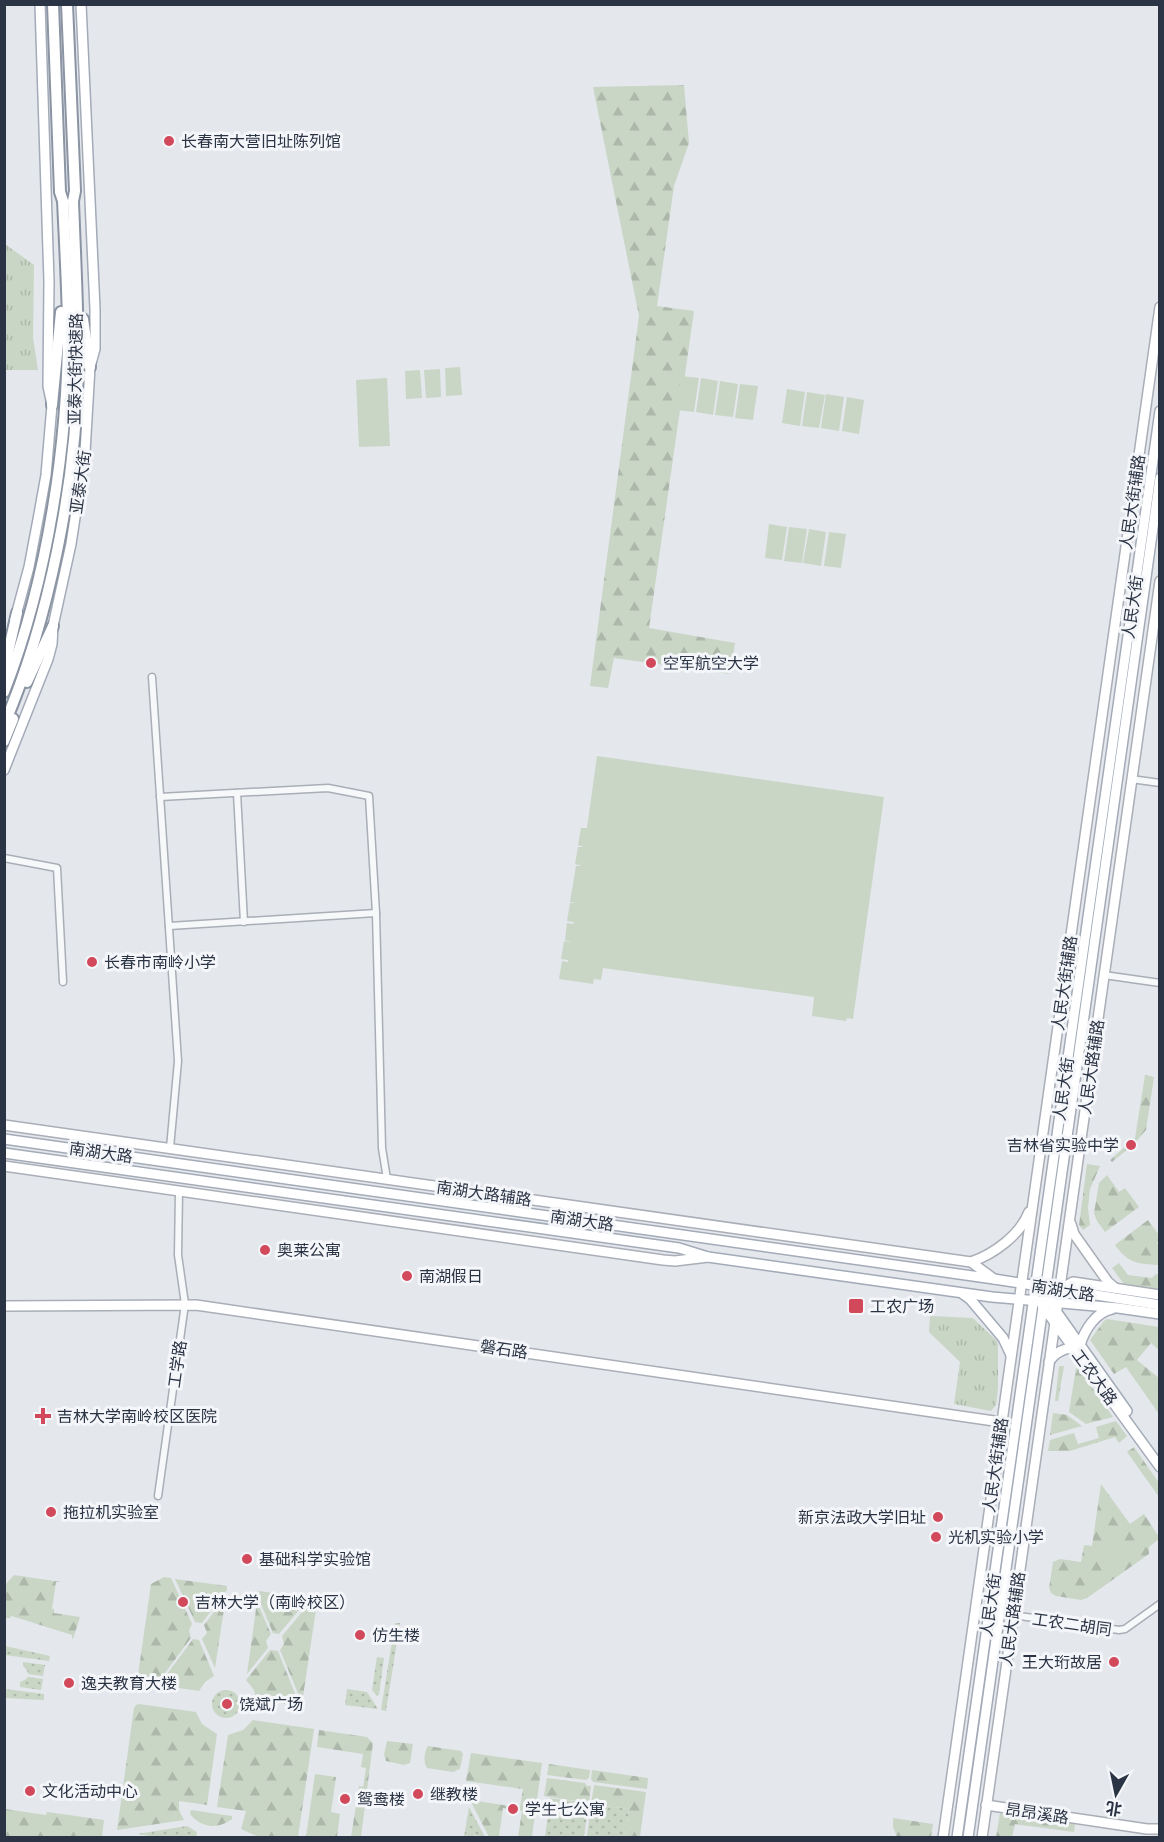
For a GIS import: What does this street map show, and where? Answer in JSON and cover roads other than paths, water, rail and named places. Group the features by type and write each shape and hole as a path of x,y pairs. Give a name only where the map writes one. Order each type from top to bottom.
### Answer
{"highway":[{"name":"亚泰大街快速路","path":"4,692 40,573 51,518 64,416 68,321 63,201 60,192 53,4"},
{"name":"亚泰大街快速路","path":"4,725 45,601 70,475 78,367 73,201 75,190 67,4"},
{"path":"75,190 80,201 84,331 90,367"},
{"path":"52,405 61,317 57,202 60,192"},
{"path":"4,670 17,614"},
{"path":"4,741 53,626"}],"main road":[{"name":"亚泰大街","path":"4,770 52,644 53,626 64,580 85,452 90,367 95,349 95,309 81,4"},
{"path":"4,644 17,614 29,567 46,475 52,405 48,386 49,281 37,5"},
{"name":"人民大街辅路","path":"943,1838 1160,308"},
{"name":"人民大街","path":"1040,1286 1160,411"},
{"name":"人民大街","path":"1040,1286 1160,478"},
{"name":"人民大路辅路","path":"981,1838 1049,1362 1047,1306 1059,1290 1159,588"},
{"name":"南湖大路辅路","path":"4,1125 971,1262 994,1279"},
{"name":"南湖大路","path":"4,1139 994,1279 1160,1305"},
{"name":"南湖大路","path":"4,1153 679,1248 708,1257 1019,1299 1047,1306 1118,1308 1160,1314"},
{"path":"4,1166 663,1260 708,1257"},
{"path":"971,1262 989,1256 1015,1233 1028,1215 1033,1201"},
{"path":"1071,1209 1071,1225 1074,1234 1108,1282 1115,1288"},
{"path":"1059,1290 1073,1282 1160,1295"},
{"name":"工农大路","path":"1040,1286 1047,1306 1160,1457"},
{"path":"955,1291 970,1299 1003,1338 1011,1355"},
{"name":"磐石路","path":"4,1306 185,1304 1001,1422"},
{"name":"人民大街","path":"957,1838 1047,1306"},
{"name":"人民大街","path":"968,1838 1047,1306"},
{"path":"1049,1362 1060,1351 1078,1347 1084,1334 1098,1315 1118,1308"},
{"name":"工农大路","path":"1078,1347 1160,1467"},
{"name":"昂昂溪路","path":"986,1805 1160,1829"}],"street":[{"path":"152,676 178,1060 170,1148"},
{"path":"1131,779 1160,783"},
{"path":"160,797 328,788 369,796 376,913 382,1148 387,1179"},
{"path":"237,793 244,922"},
{"path":"4,858 57,868 63,982"},
{"path":"169,926 376,913"},
{"path":"1104,975 1160,983"},
{"name":"工学路","path":"158,1496 185,1304 178,1255 179,1191"},
{"name":"工农二胡同","path":"1013,1615 1119,1630 1125,1629 1160,1604"}],"place":[{"name":"长春南大营旧址陈列馆","path":"169,141"},
{"name":"空军航空大学","path":"651,663"},
{"name":"长春市南岭小学","path":"92,962"},
{"name":"吉林省实验中学","path":"1131,1145"},
{"name":"奥莱公寓","path":"265,1250"},
{"name":"南湖假日","path":"407,1276"},
{"name":"工农广场","path":"856,1306"},
{"name":"吉林大学南岭校区医院","path":"43,1416"},
{"name":"拖拉机实验室","path":"51,1512"},
{"name":"新京法政大学旧址","path":"938,1517"},
{"name":"光机实验小学","path":"936,1537"},
{"name":"基础科学实验馆","path":"247,1559"},
{"name":"吉林大学（南岭校区）","path":"183,1602"},
{"name":"仿生楼","path":"360,1635"},
{"name":"王大珩故居","path":"1114,1662"},
{"name":"逸夫教育大楼","path":"69,1683"},
{"name":"饶斌广场","path":"227,1704"},
{"name":"文化活动中心","path":"30,1791"},
{"name":"继教楼","path":"418,1794"},
{"name":"鸳鸯楼","path":"345,1799"},
{"name":"学生七公寓","path":"513,1809"}]}
